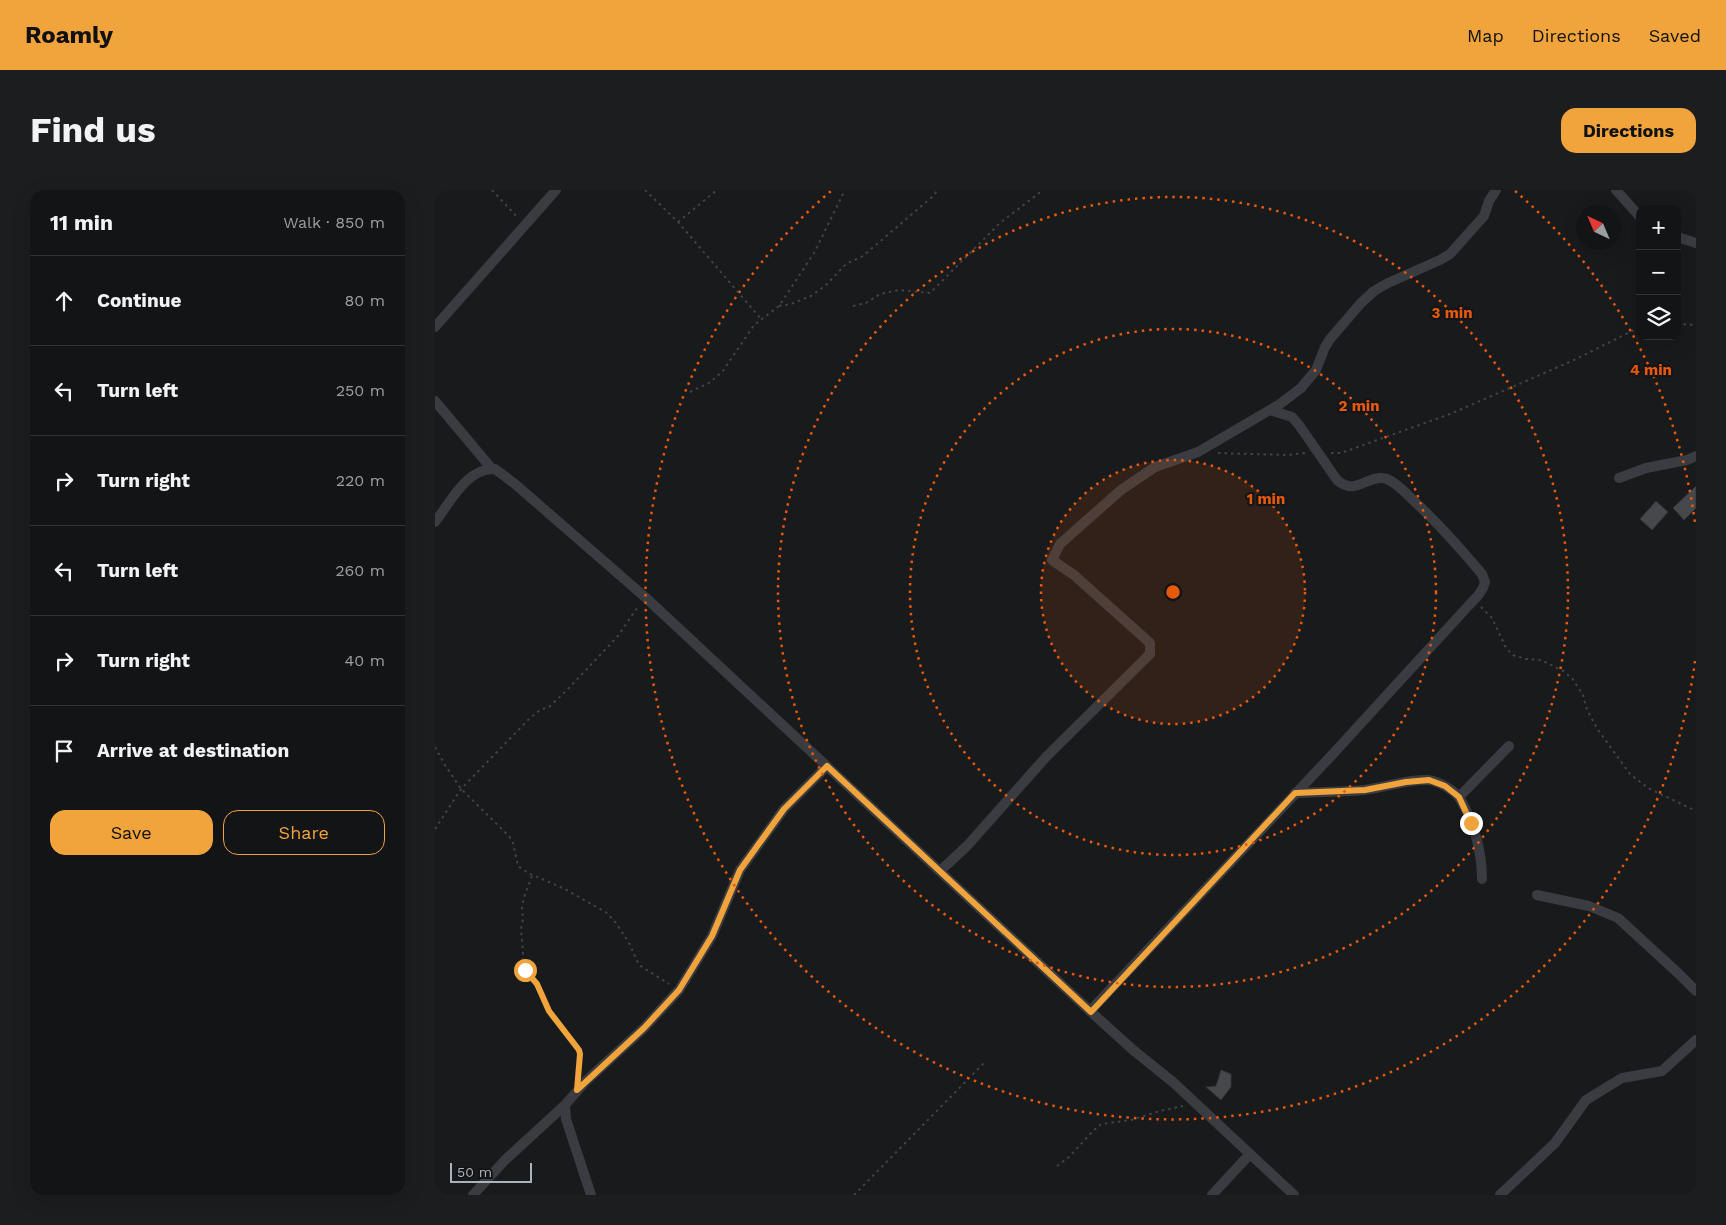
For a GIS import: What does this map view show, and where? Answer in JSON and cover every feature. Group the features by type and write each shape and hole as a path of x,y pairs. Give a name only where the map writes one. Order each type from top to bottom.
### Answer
{"street":[{"path":"435,327 556,190"},
{"path":"939,871 967,846 1046,757 1150,654 1150,643 1074,575 1052,560 1060,544 1121,490 1155,467 1198,452 1280,404 1301,388 1317,370 1325,346 1361,303 1374,291 1441,260 1456,248 1484,216 1489,201 1496,190"},
{"path":"1616,190 1636,212"},
{"path":"1681,238 1696,243"},
{"path":"435,401 492,469 495,469 515,484 645,597 1091,1012 1196,1103 1294,1195"},
{"path":"1091,1012 1482,591 1485,582 1482,574 1441,526 1399,486 1386,479 1375,479 1353,487 1343,486 1303,429 1292,417 1269,410"},
{"path":"1619,478 1646,468 1679,462 1696,456"},
{"path":"435,522 468,480 476,474 492,469"},
{"path":"1459,797 1509,746"},
{"path":"473,1195 505,1160 644,1028 679,990 712,936 740,870 784,809 827,766"},
{"path":"1295,793 1365,790 1406,782 1429,780 1445,786 1459,797 1471,823 1482,858 1482,879"},
{"path":"1537,895 1589,906 1618,918 1696,992"},
{"path":"1500,1195 1555,1143 1586,1100 1622,1078 1662,1071 1696,1040"},
{"path":"565,1105 566,1119 591,1195"},
{"path":"1212,1195 1250,1154"}],"path":[{"path":"492,190 525,226"},
{"path":"645,190 678,222 761,319"},
{"path":"678,222 717,190"},
{"path":"690,392 709,383 723,371 748,332 761,319 779,306 814,253 845,190"},
{"path":"779,306 791,304 811,296 826,285 846,264 863,256 938,190"},
{"path":"853,306 866,302 880,294 899,290 930,293 1000,222 1043,190"},
{"path":"1681,324 1696,325"},
{"path":"1215,453 1287,455 1318,452 1341,453 1450,414 1572,361 1636,329"},
{"path":"435,829 461,789 530,718 540,710 549,707 588,669 618,636 645,597"},
{"path":"1481,607 1492,618 1506,648 1513,655 1526,659 1541,660 1563,671 1572,678 1583,695 1587,710 1598,730 1630,774 1649,788 1696,811"},
{"path":"435,746 461,789 509,836 513,843 518,866 565,889 607,913 629,943 639,965 679,990"},
{"path":"533,875 524,897 522,908 523,967 537,984 549,1011 579,1050 577,1090"},
{"path":"854,1195 986,1061"},
{"path":"1057,1166 1069,1157 1101,1124 1131,1120 1159,1111 1196,1103"}],"building":[{"path":"1696,486 1696,508 1684,520 1673,508"},
{"path":"1656,501 1668,512 1652,530 1640,519"},
{"path":"1221,1070 1231,1074 1231,1087 1221,1100 1206,1087 1216,1086"}],"route":[{"path":"525,970 537,984 549,1011 579,1050 577,1090 644,1028 679,990 712,936 740,870 784,809 827,766 1091,1012 1295,793 1365,790 1406,782 1429,780 1445,786 1459,797 1471,823"}]}
